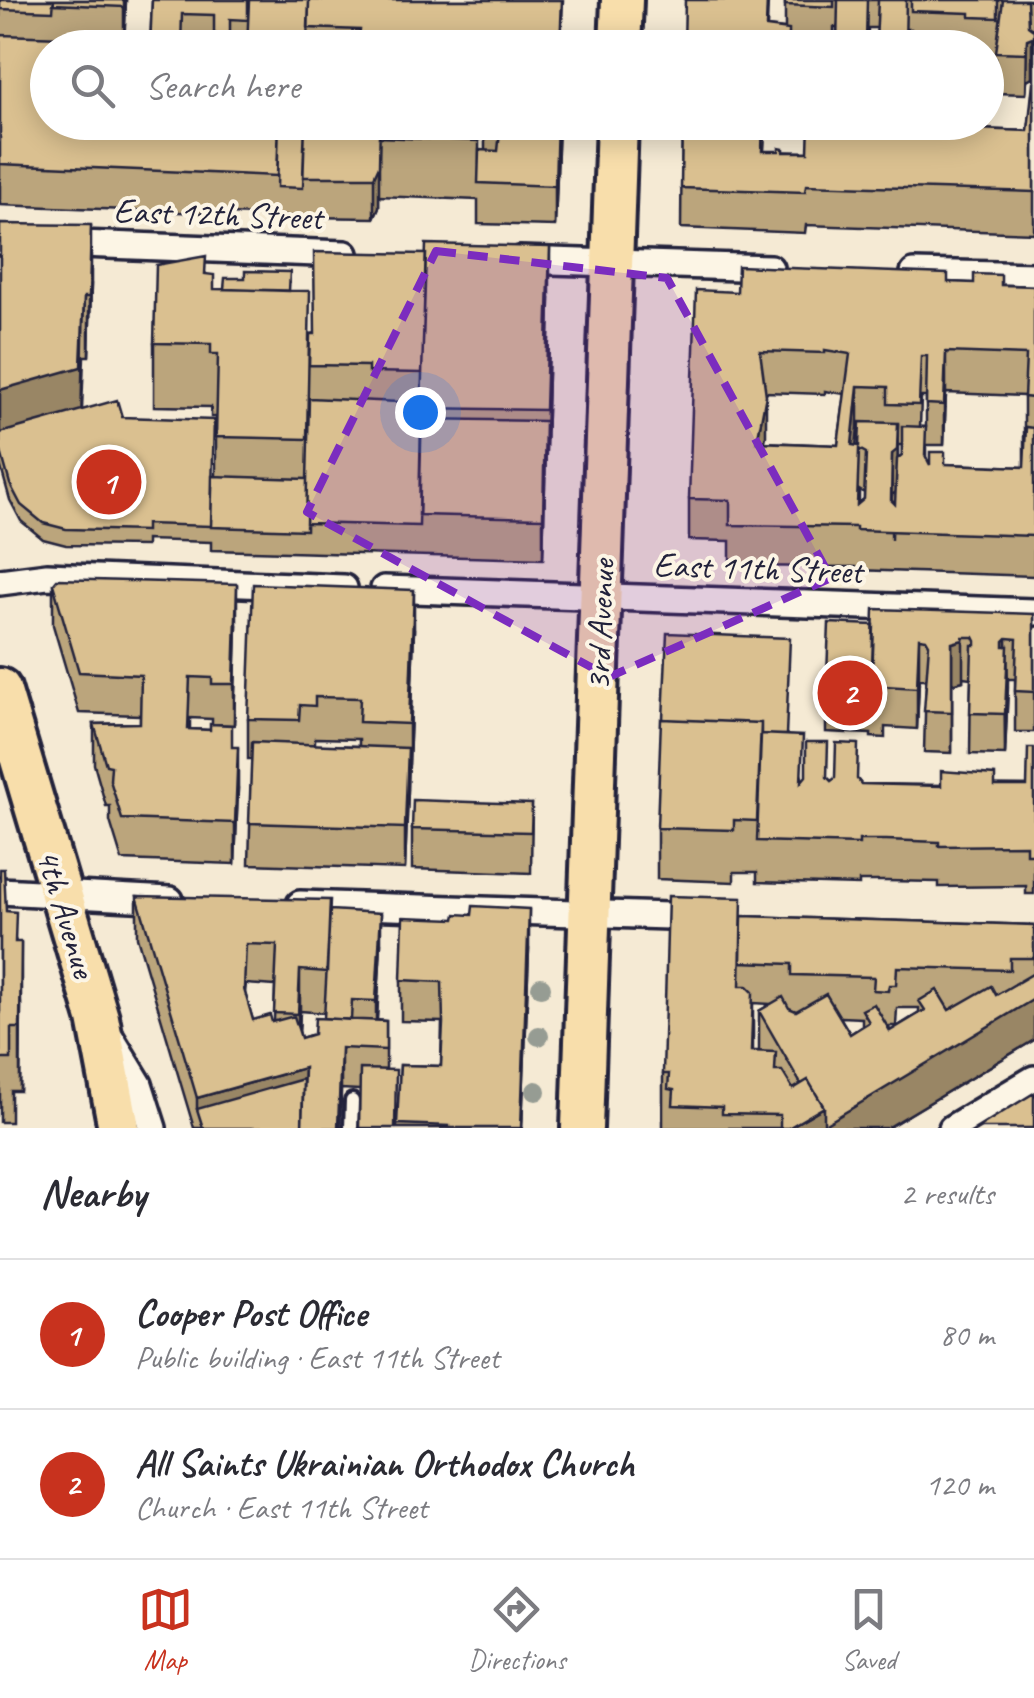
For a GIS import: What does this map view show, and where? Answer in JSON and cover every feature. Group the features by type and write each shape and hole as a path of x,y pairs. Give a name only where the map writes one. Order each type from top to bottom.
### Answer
{"main road":[{"path":"621,30 622,0"},
{"name":"3rd Avenue","path":"582,1128 617,140"},
{"name":"4th Avenue","path":"0,688 98,1018"},
{"path":"98,1018 119,1128"}],"street":[{"name":"East 12th Street","path":"0,241 377,255"},
{"path":"496,259 802,269"},
{"path":"898,272 1034,276"},
{"name":"East 11th Street","path":"0,582 47,576 1034,612"},
{"path":"0,891 194,900"},
{"path":"274,904 724,918"},
{"name":"4th Avenue","path":"98,1018 139,1084 154,1128"},
{"path":"952,1128 1034,1079"}],"lane":[{"path":"352,1101 352,1128"}],"highlighted area":[{"path":"436,251 667,278 831,578 609,677 307,512"}],"building":[{"path":"0,0 54,0 53,11 0,9"},
{"path":"54,0 124,0 124,7 53,4"},
{"path":"152,0 248,0 248,20 230,19 230,30 214,30 214,15 182,14 182,30 151,30"},
{"path":"249,0 309,0 308,30 248,30"},
{"path":"309,0 562,0 561,30 308,28"},
{"path":"685,0 767,0 766,27 789,30 684,30"},
{"path":"785,0 834,0 834,7 785,5"},
{"path":"838,0 867,0 866,30 837,30"},
{"path":"878,0 906,0 905,30 877,30"},
{"path":"911,0 998,0 998,18 911,11"},
{"path":"1003,0 1027,0 1028,26 1034,28 1034,38 1027,39 1026,53 1004,52 1004,30 999,30"},
{"path":"0,35 30,36 30,140 278,140 277,176 0,164"},
{"path":"1034,82 1034,192 806,185 805,192 681,188 682,140 762,140 762,151 779,148 784,152 808,152 808,140 1004,140 1004,130 1028,131"},
{"path":"278,140 304,140 303,188 277,187"},
{"path":"304,140 380,140 379,166 374,177 303,177"},
{"path":"499,140 556,140 555,186 478,183 479,150 498,151"},
{"path":"0,224 91,225 89,297 84,297 81,367 0,390"},
{"path":"426,244 550,247 545,410 421,408"},
{"path":"314,252 426,254 422,373 368,372 368,366 309,365 310,334 315,334"},
{"path":"206,256 205,274 214,275 214,289 310,291 307,439 216,437 218,354 211,354 211,344 154,343 156,265"},
{"path":"738,266 948,274 948,282 974,283 974,274 1001,275 1001,285 1034,286 1034,398 1024,397 1026,355 946,352 944,405 926,404 927,356 921,356 919,405 888,404 888,387 858,386 852,445 859,446 860,422 898,423 897,450 892,454 891,500 895,504 902,426 926,427 925,455 930,465 930,452 945,452 945,464 1024,467 1026,427 1034,428 1034,536 730,525 730,500 689,499 696,290 737,292","holes":["825,350 850,354 838,445 757,442 766,395 760,351","859,449 866,453 864,499 857,505"]},
{"path":"245,271 290,272 289,291 224,289 225,278 245,278"},
{"path":"309,398 422,403 419,526 306,523"},
{"path":"117,400 122,417 214,420 211,526 146,524 146,531 66,529 43,523 21,505 10,484 0,433"},
{"path":"421,419 545,421 543,518 419,515"},
{"path":"212,476 307,479 306,530 211,527"},
{"path":"57,579 237,584 234,684 212,684 212,678 190,677 188,729 232,725 232,747 238,747 235,823 122,819 110,780 111,766 106,765 94,724 140,723 141,675 79,672 53,584"},
{"path":"253,584 414,590 409,724 359,722 360,698 315,697 315,706 300,705 299,720 248,719"},
{"path":"874,609 1034,614 1034,692 1015,691 1017,639 1007,638 1005,714 970,713 972,645 976,641 974,637 963,637 952,643 952,712 924,711 929,644 919,638 917,688 885,686 885,697 871,697"},
{"path":"829,623 874,625 871,705 826,702"},
{"path":"667,633 790,638 786,735 761,734 761,723 663,719"},
{"path":"661,719 761,723 757,821 734,820 734,830 657,828"},
{"path":"761,734 803,736 801,782 806,776 806,742 828,742 827,777 831,781 835,778 836,743 858,744 857,779 861,784 941,786 941,771 995,775 995,786 1027,786 1028,748 1034,748 1034,854 1026,854 1026,845 757,841"},
{"path":"252,742 408,748 405,828 249,823"},
{"path":"413,800 532,804 531,832 412,829"},
{"path":"0,869 4,869 6,911 16,912 15,942 21,942 20,1028 11,1028 11,1059 0,1059"},
{"path":"137,896 330,900 327,972 300,970 298,1014 274,1013 277,945 246,944 244,989 253,1020 270,1015 272,1022 294,1016 301,1038 314,1034 315,1018 386,1021 386,1050 341,1048 338,1128 302,1128 304,1068 197,1098"},
{"path":"668,896 742,898 740,986 753,992 751,1051 776,1052 775,1071 782,1071 793,1089 808,1080 824,1107 788,1128 780,1128 780,1115 722,1114 722,1107 673,1105 669,1074 663,1074"},
{"path":"473,906 529,909 521,1128 397,1124 400,1065 441,1066 443,1023 442,982 401,980 403,917 455,919 456,914 472,915"},
{"path":"330,910 381,913 376,1001 352,1000 351,1020 324,1018"},
{"path":"742,916 1034,925 1034,958 1010,958 1010,970 897,967 896,985 889,985 888,991 873,990 874,977 792,975 792,964 741,962"},
{"path":"1034,973 1034,999 824,1125 824,1107 808,1080 801,1084 759,1011 783,997 789,1008 796,1011 826,994 850,1034 869,1022 862,1010 874,1004 890,1031 925,1010 919,1001 937,990 949,1010 991,986 996,995"},
{"path":"360,1069 396,1070 395,1128 359,1128"},
{"path":"303,1079 302,1128 203,1128 197,1109"},
{"path":"1034,1093 1034,1128 977,1128"}],"place":[{"name":"Cooper Post Office","path":"109,482"},
{"name":"All Saints Ukrainian Orthodox Church","path":"850,693"}]}
